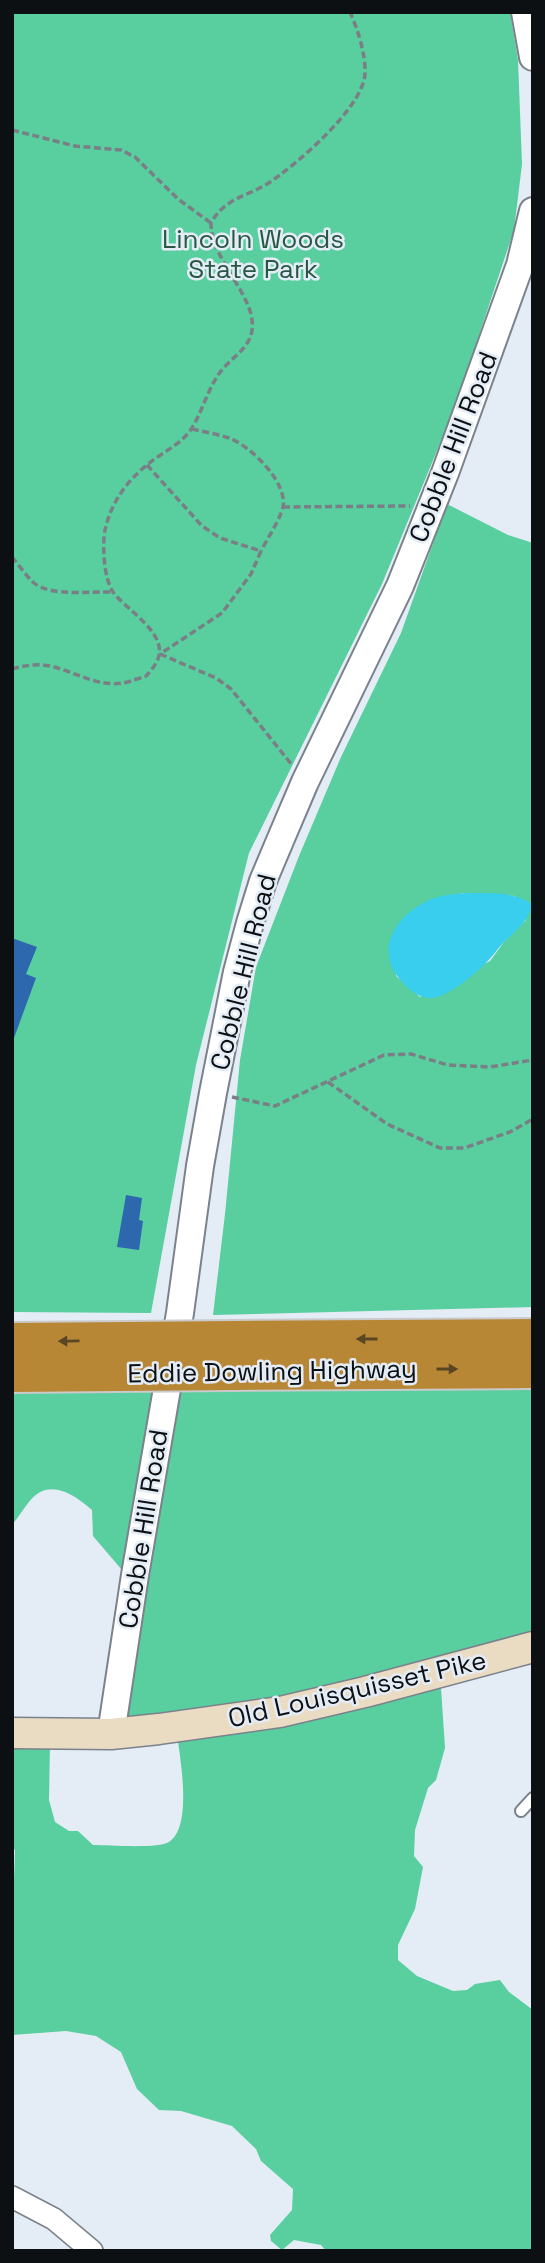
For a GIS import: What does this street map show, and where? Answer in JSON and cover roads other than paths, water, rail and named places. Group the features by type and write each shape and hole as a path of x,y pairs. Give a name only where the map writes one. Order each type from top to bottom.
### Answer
{"highway":[{"name":"Eddie Dowling Highway","path":"12,1342 121,1356 234,1355 533,1338"},
{"name":"Eddie Dowling Highway","path":"234,1355 533,1368"},
{"name":"Eddie Dowling Highway","path":"12,1373 121,1356"}],"main road":[{"name":"Old Louisquisset Pike","path":"12,1732 111,1734 159,1730 280,1712 533,1647"}],"street":[{"path":"525,12 533,57"},
{"name":"Cobble Hill Road","path":"111,1734 180,1313 200,1166 237,972 250,923 263,881 306,782 400,586 432,506 520,265 533,211"},
{"path":"12,2197 54,2219 92,2251"}],"lane":[{"path":"522,1811 533,1798"}],"water":[{"path":"466,893 509,895 532,904 523,923 468,979 441,996 425,998 418,995 395,973 390,961 391,937 405,916 416,907 438,897"}],"park label":[{"name":"Lincoln Woods State Park","path":"253,254"}]}
